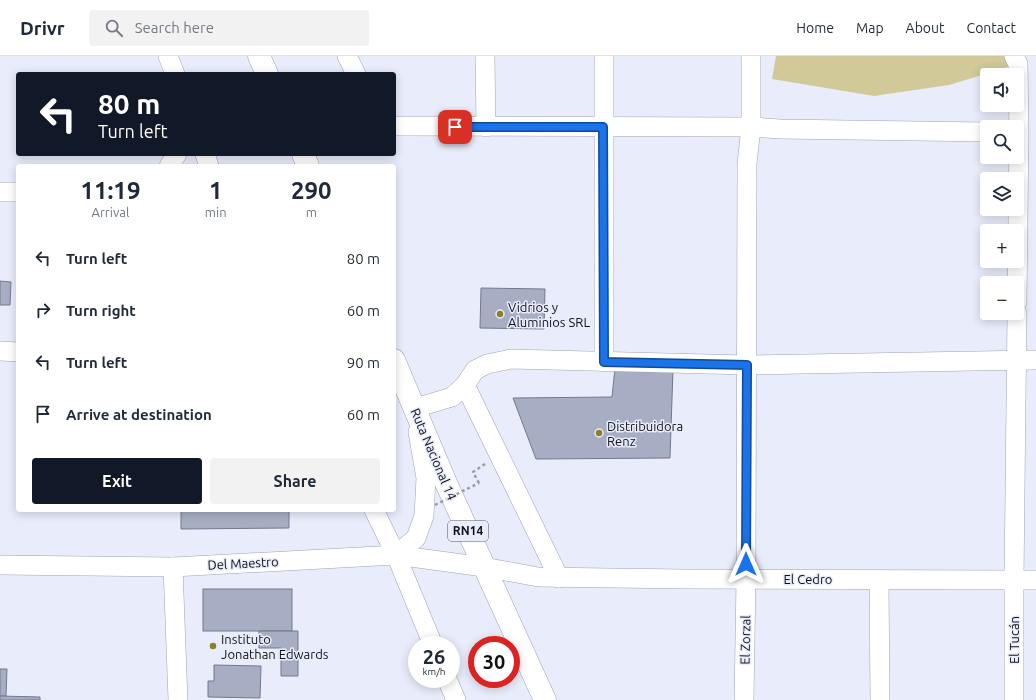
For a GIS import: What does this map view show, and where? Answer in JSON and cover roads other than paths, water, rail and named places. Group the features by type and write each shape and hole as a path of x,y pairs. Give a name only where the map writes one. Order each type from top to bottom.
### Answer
{"highway":[{"path":"259,56 266,72"},
{"name":"Ruta Nacional 14","path":"396,365 446,483 545,700"}],"street":[{"path":"168,56 174,72"},
{"path":"347,56 355,72"},
{"path":"485,56 486,127"},
{"path":"604,56 604,362"},
{"name":"El Zorzal","path":"744,700 746,579 747,164 751,127 751,56"},
{"path":"1014,56 1018,64 1023,120"},
{"path":"396,126 751,127 780,129 980,132"},
{"path":"1018,276 1023,164"},
{"path":"0,192 16,192"},
{"name":"El Tucán","path":"1014,700 1017,320"},
{"path":"0,351 16,352"},
{"path":"396,555 416,538 424,516 426,478 415,410 452,397 465,385 475,370 488,364 511,359 747,365 1036,360"},
{"path":"465,385 559,578"},
{"path":"375,512 396,555 429,636"},
{"name":"Del Maestro","path":"0,565 173,567 396,555 484,567"},
{"path":"173,567 178,700"},
{"name":"El Cedro","path":"484,567 538,577 559,578 1036,580"},
{"path":"879,580 880,700"},
{"path":"451,688 456,700"}],"place":[{"name":"Vidrios y Aluminios SRL","path":"500,314"},
{"name":"Distribuidora Renz","path":"599,433"},
{"name":"Instituto Jonathan Edwards","path":"213,646"}]}
